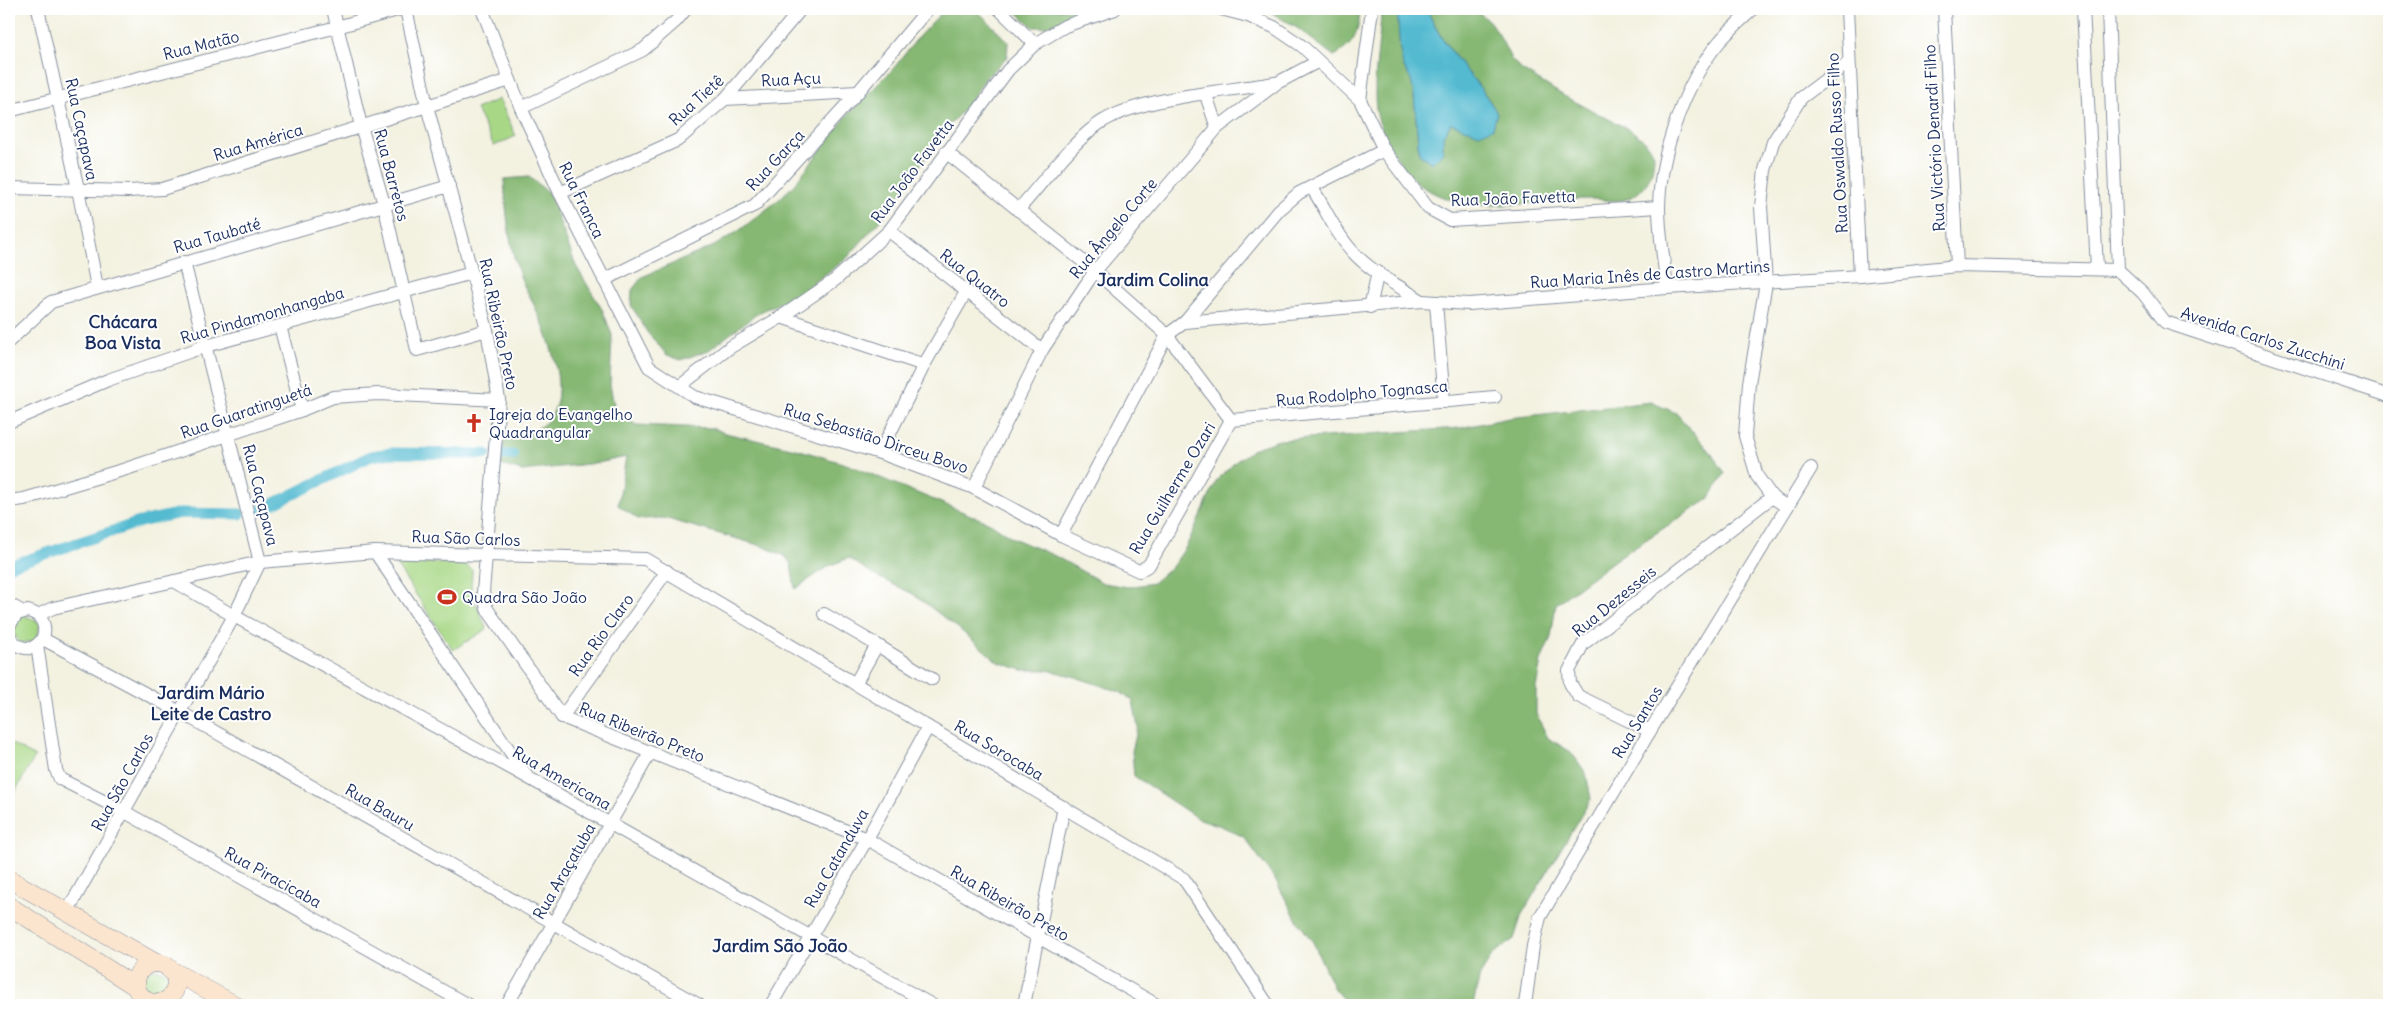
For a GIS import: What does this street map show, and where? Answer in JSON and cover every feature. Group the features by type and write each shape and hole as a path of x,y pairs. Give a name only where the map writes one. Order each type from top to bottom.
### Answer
{"main road":[{"path":"9,879 235,1005"},
{"path":"9,906 136,986 143,999 149,1002 165,1004 174,991 175,978 163,966 150,964 140,971 136,986"}],"street":[{"name":"Rua Caçapava","path":"38,9 78,188 96,287"},
{"name":"Rua Barretos","path":"333,9 361,126 384,204 417,350 487,330"},
{"name":"Rua Matão","path":"9,111 401,9"},
{"name":"Rua Ribeirão Preto","path":"406,9 427,106 487,330 499,400 483,592 488,609 562,717 867,839 1157,1005"},
{"name":"Rua Franca","path":"482,9 521,108 560,193 649,367 680,386"},
{"path":"521,108 643,50 676,21 686,9"},
{"name":"Rua Tietê","path":"560,193 678,140 725,98 801,9"},
{"name":"Rua Garça","path":"604,280 755,205 858,92 928,9"},
{"path":"999,9 1035,44"},
{"name":"Rua João Favetta","path":"680,386 729,348 781,317 835,280 888,231 1008,70 1035,44 1065,26 1115,9"},
{"name":"Rua João Favetta","path":"1221,9 1248,16 1274,27 1302,46 1360,100 1384,150 1428,208 1450,220 1659,207"},
{"path":"1360,100 1372,9"},
{"path":"1667,288 1659,207 1664,164 1672,133 1690,87 1720,42 1753,9"},
{"name":"Rua Oswaldo Russo Filho","path":"1847,9 1860,276"},
{"name":"Rua Victório Denardi Filho","path":"1944,9 1957,266"},
{"path":"2083,9 2097,268"},
{"path":"2108,9 2118,270"},
{"name":"Rua Ângelo Corte","path":"974,488 1042,350 1095,271 1217,128 1277,83 1317,62"},
{"path":"1786,507 1772,497 1757,476 1745,436 1749,383 1766,283 1761,207 1765,170 1773,142 1801,98 1849,62"},
{"name":"Rua América","path":"9,188 78,188 129,191 162,188 510,80"},
{"path":"1018,210 1084,136 1103,120 1124,110 1206,94 1277,83"},
{"name":"Rua Açu","path":"725,98 858,92"},
{"path":"1206,94 1217,128"},
{"path":"1061,535 1167,335 1185,322 1279,210 1299,193 1384,150"},
{"path":"946,152 1095,271 1167,335 1231,420"},
{"name":"Rua Taubaté","path":"9,341 51,302 96,287 449,186"},
{"path":"1312,188 1336,230 1353,253 1422,301"},
{"name":"Rua Quatro","path":"888,231 1042,350"},
{"name":"Rua Caçapava","path":"184,262 260,562"},
{"name":"Rua Maria Inês de Castro Martins","path":"1185,322 1422,301 1469,304 1667,288 1860,276 1957,266 2118,270"},
{"name":"Avenida Carlos Zucchini","path":"2118,270 2143,293 2165,322 2389,396"},
{"name":"Rua Pindamonhangaba","path":"9,422 108,380 206,346 472,272"},
{"path":"1370,307 1378,272"},
{"path":"880,453 924,365 966,292"},
{"path":"1436,303 1444,402"},
{"path":"781,317 924,365"},
{"path":"280,326 302,410"},
{"name":"Rua Sebastião Dirceu Bovo","path":"680,386 695,397 880,453 974,488 1061,535 1139,571"},
{"name":"Rua Guaratinguetá","path":"9,501 24,499 126,469 302,410 333,396 378,394 499,400"},
{"name":"Rua Rodolpho Tognasca","path":"1231,420 1495,397"},
{"name":"Rua Guilherme Ozari","path":"1139,571 1149,565 1231,420"},
{"name":"Rua Santos","path":"1525,1005 1533,946 1540,917 1650,730 1811,468"},
{"name":"Rua Dezesseis","path":"1650,730 1578,696 1570,684 1568,671 1574,657 1583,644 1772,497"},
{"path":"376,552 528,777"},
{"name":"Rua São Carlos","path":"38,615 53,608 260,562 376,552 645,559 667,572"},
{"name":"Rua São Carlos","path":"67,912 234,616 260,562"},
{"name":"Rua Sorocaba","path":"667,572 1184,879 1268,1005"},
{"name":"Rua Rio Claro","path":"562,717 667,572"},
{"name":"Rua Americana","path":"174,581 234,616 528,777 932,1005"},
{"path":"9,604 23,612 38,615 44,623 40,642 26,648 15,644 9,635"},
{"path":"9,626 13,618 23,612"},
{"path":"824,614 932,679"},
{"name":"Rua Bauru","path":"40,642 180,712 699,1005"},
{"name":"Rua Piracicaba","path":"40,642 56,770 60,779 125,812 468,1005"},
{"path":"855,684 877,645"},
{"name":"Rua Catanduva","path":"771,1005 809,936 867,839 928,727"},
{"name":"Rua Araçatuba","path":"507,1005 650,753"},
{"path":"1024,1005 1064,807"}],"green space":[{"path":"945,9 976,9 1008,42 1007,57 985,79 969,104 947,127 886,214 846,259 797,295 758,313 709,350 681,360 667,355 647,332 631,305 632,290 642,277 714,246 740,230 777,201 793,186 849,113 893,69 920,35"},
{"path":"1013,9 1092,9 1075,13 1048,27 1033,27"},
{"path":"1265,9 1360,9 1355,37 1347,47 1334,56 1297,28"},
{"path":"1381,9 1397,9 1400,50 1403,65 1411,80 1414,95 1419,154 1432,163 1443,152 1443,136 1451,123 1493,128 1497,113 1489,99 1442,38 1427,9 1475,9 1489,21 1498,33 1511,59 1522,70 1564,96 1632,131 1645,141 1654,154 1653,168 1648,181 1634,196 1623,200 1593,199 1506,205 1463,203 1442,197 1423,187 1410,175 1397,158 1386,139 1376,110 1375,82"},
{"path":"499,99 516,136 494,146 476,109"},
{"path":"529,177 549,193 576,266 603,311 612,335 610,385 615,410 636,425 712,428 725,433 800,450 849,465 990,523 1013,538 1055,556 1103,583 1128,587 1153,583 1172,567 1186,547 1217,480 1235,462 1255,448 1279,440 1460,428 1509,418 1651,402 1676,413 1710,451 1725,473 1709,499 1619,557 1556,604 1551,637 1541,661 1536,688 1536,714 1548,738 1571,752 1586,773 1591,799 1522,914 1514,939 1493,954 1480,975 1473,1005 1348,1005 1334,989 1313,942 1298,922 1274,878 1244,837 1221,826 1197,818 1134,776 1132,751 1138,727 1133,701 1120,692 1072,676 1047,670 1022,670 998,662 958,628 913,594 872,574 849,558 829,566 795,589 791,564 785,556 762,546 664,518 638,519 618,505 626,457 598,463 522,471 501,465 505,434 528,432 544,424 554,411 558,394 553,356 541,320 523,284 514,257 509,231 504,179"},
{"path":"399,562 465,564 472,570 471,593 487,629 453,650 397,566"},
{"path":"24,615 40,623 37,641 19,643 11,627"},
{"path":"9,742 35,757 9,802"},
{"path":"156,969 167,973 171,984 167,995 156,999 145,995 141,984 145,973"}],"water":[{"path":"1397,9 1427,9 1441,37 1497,113 1493,128 1479,134 1451,123 1443,136 1443,152 1432,163 1419,154 1414,95 1411,80 1403,65 1400,50"}],"waterway":[{"path":"253,514 371,456 391,453 486,454"},
{"path":"503,455 513,455"},
{"path":"9,566 140,522 181,513 240,514"}],"place":[{"name":"Igreja do Evangelho Quadrangular","path":"474,423"},
{"name":"Quadra São João","path":"447,597"}],"district":[{"name":"Jardim Colina","path":"1153,280"},
{"name":"Chácara Boa Vista","path":"123,332"},
{"name":"Jardim Mário Leite de Castro","path":"211,703"},
{"name":"Jardim São João","path":"780,946"}]}
